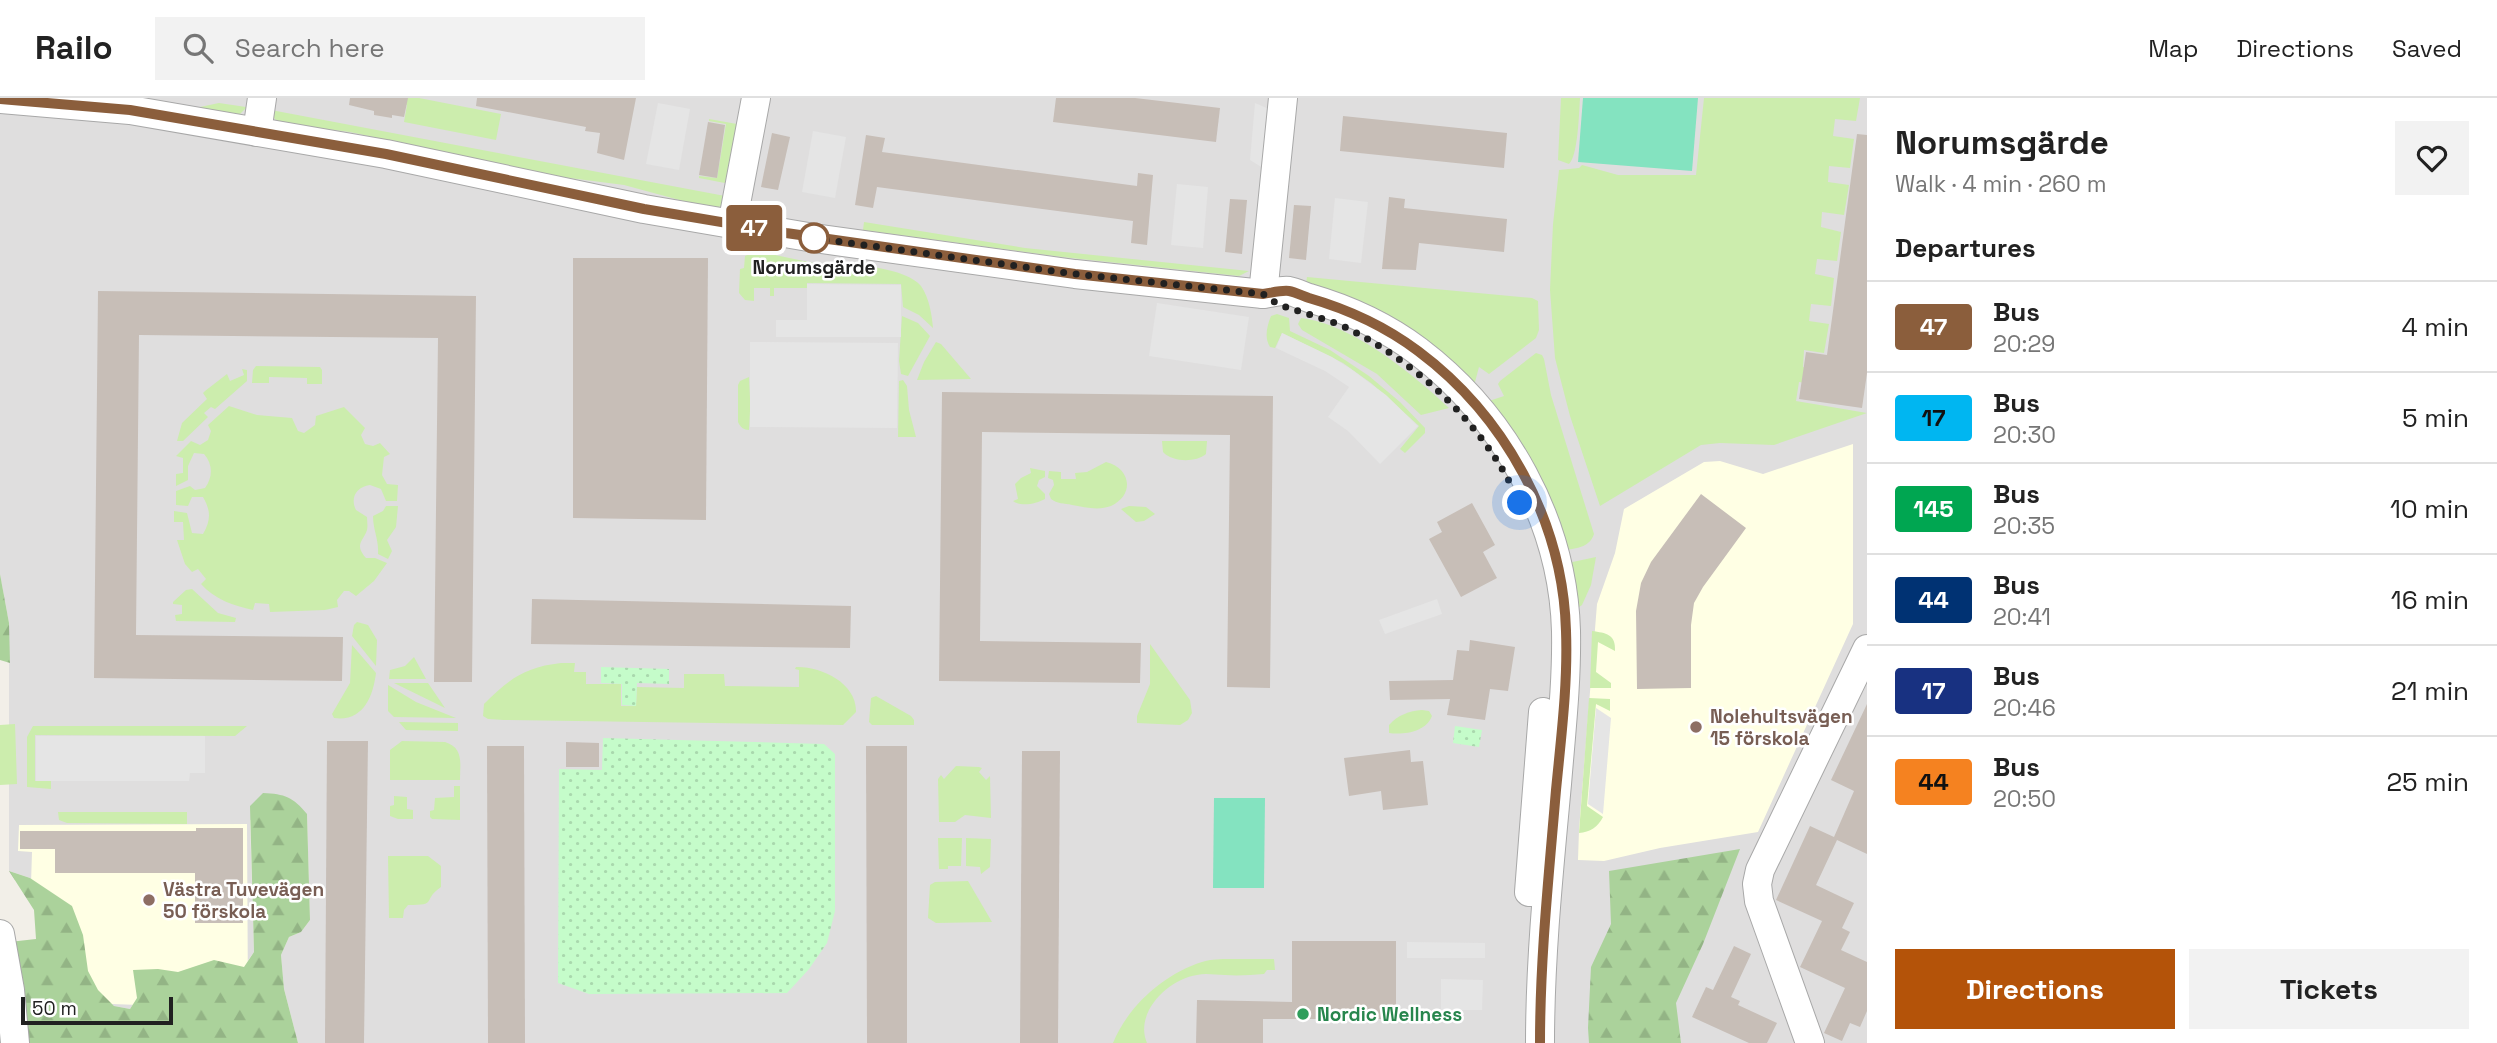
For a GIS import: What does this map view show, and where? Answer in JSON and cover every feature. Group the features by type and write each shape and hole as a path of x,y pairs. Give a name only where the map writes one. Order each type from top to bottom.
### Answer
{"street":[{"path":"257,132 262,98"},
{"path":"732,225 756,98"},
{"path":"1263,294 1283,98"},
{"path":"0,99 130,110 446,165 644,209 732,225 1075,274 1263,294 1289,291 1380,327 1432,362 1492,424 1526,478 1542,514 1553,550 1562,591 1566,633 1561,735 1546,908 1540,1043"},
{"path":"1263,294 1284,307 1344,327 1408,364 1449,402 1479,436 1511,485 1528,522 1539,562 1549,638 1532,835 1523,1043"},
{"path":"1810,1043 1759,901 1757,884 1760,870 1867,649"},
{"path":"0,934 10,990 15,1043"}],"shaded area":[{"path":"0,98 1867,98 1867,1043 298,1043 284,989 281,955 289,937 301,932 310,920 307,814 250,820 254,952 243,967 137,998 130,1009 114,1006 98,990 46,889 30,878 9,871 9,623 0,574"},
{"path":"658,103 690,109 679,170 646,164"},
{"path":"1255,103 1271,110 1266,170 1250,160"},
{"path":"813,131 846,137 835,198 802,192"},
{"path":"1177,184 1208,187 1203,248 1171,245"},
{"path":"1335,198 1368,202 1361,263 1329,259"},
{"path":"807,284 901,285 901,337 776,337 776,320 807,320"},
{"path":"1157,303 1249,317 1241,370 1149,356"},
{"path":"1282,333 1351,369 1386,395 1418,426 1380,464 1348,431 1328,417 1349,387 1325,371 1276,348"},
{"path":"750,342 898,343 897,428 750,427"},
{"name":"Nolehultsvägen 15 förskola","path":"1853,444 1853,624 1758,832 1660,848 1604,861 1578,860 1597,604 1615,553 1624,509 1704,462 1720,461 1763,474"},
{"path":"1437,599 1442,614 1385,634 1379,620"},
{"path":"1596,708 1611,718 1603,814 1588,804"},
{"path":"36,736 205,736 205,773 190,773 189,781 36,781"},
{"name":"Västra Tuvevägen 50 förskola","path":"247,824 248,1009 85,1003 31,884 32,852 18,851 19,825"},
{"path":"1407,942 1485,943 1485,958 1407,958"},
{"path":"1441,979 1483,980 1482,1010 1441,1010"}],"green space":[{"path":"397,98 419,98 501,114 496,140 404,122 407,105 396,102"},
{"path":"1561,98 1580,98 1576,144 1569,164 1558,160"},
{"path":"1583,98 1698,98 1692,171 1578,162"},
{"path":"1704,98 1860,98 1856,121 1835,119 1833,136 1854,139 1850,168 1829,166 1828,182 1849,185 1844,215 1822,212 1821,227 1841,232 1837,261 1817,259 1815,274 1834,278 1831,306 1811,304 1809,321 1829,324 1824,353 1804,350 1803,367 1823,370 1819,385 1799,382 1796,401 1867,413 1774,445 1701,445 1600,506 1570,416 1555,358 1550,290 1559,170 1579,168 1582,165 1618,175 1696,175"},
{"path":"219,103 246,108 239,115 198,111 200,107"},
{"path":"271,110 725,196 725,202 719,207 709,208 624,185 554,176 350,132 279,123 270,114"},
{"path":"709,119 737,124 730,184 699,178 717,178 726,124"},
{"path":"864,222 1025,248 1249,271 1239,276 1062,257 863,230"},
{"path":"756,251 818,264 818,268 831,270 831,262 879,268 904,275 924,290 930,306 933,328 919,315 903,307 901,284 807,283 807,288 774,288 774,296 770,296 770,288 754,288 754,301 745,300 739,293 740,269 744,268 745,256"},
{"path":"1307,277 1532,298 1538,301 1539,330 1536,338 1489,374 1479,367 1475,382 1468,387 1305,289"},
{"path":"1277,314 1289,318 1290,331 1330,350 1369,376 1400,402 1425,428 1425,433 1405,453 1400,449 1419,426 1371,383 1343,363 1282,333 1275,348 1270,347 1267,328 1271,316"},
{"path":"902,316 918,323 930,336 908,376 901,374 899,361"},
{"path":"1301,318 1341,330 1381,352 1449,408 1421,415 1377,374 1302,330 1298,324"},
{"path":"936,342 941,344 971,379 917,380"},
{"path":"1536,353 1544,359 1551,395 1594,534 1589,543 1561,551 1489,401 1504,396 1498,384 1500,381"},
{"path":"256,366 320,367 322,384 307,384 307,378 269,377 269,383 252,383"},
{"path":"242,369 247,370 247,381 215,409 211,407 204,413 208,417 183,441 177,441 182,423 207,399 203,393 227,374 230,381 244,375"},
{"path":"749,377 750,398 855,412 750,411 749,430 745,429 738,422 738,385"},
{"path":"903,380 907,386 909,410 916,437 898,437 899,381"},
{"path":"229,406 257,415 292,418 298,431 304,433 315,425 316,416 344,407 365,428 361,435 365,444 373,446 380,443 390,454 384,457 382,475 387,484 398,485 397,501 386,501 381,489 370,485 358,491 354,497 356,510 367,517 367,530 360,543 362,553 366,558 387,563 374,581 356,596 344,591 337,600 338,607 270,612 269,604 255,603 253,610 212,594 201,584 206,579 198,569 192,572 185,564 177,540 184,540 183,522 174,522 174,511 187,513 192,533 203,534 208,524 209,511 203,497 192,497 188,506 176,505 176,491 190,486 195,490 205,488 211,471 204,454 194,453 188,466 188,480 176,486 176,474 183,473 183,458 176,456 191,441 200,445 208,440 211,431 208,425"},
{"path":"1162,441 1207,441 1206,454 1190,460 1172,458 1163,452"},
{"path":"1106,462 1121,470 1127,482 1127,489 1119,501 1111,506 1086,508 1051,499 1049,494 1054,485 1053,480 1048,478 1049,471 1061,472 1061,479 1076,479 1075,473 1087,472"},
{"path":"1030,468 1045,471 1045,477 1039,480 1037,486 1045,494 1045,499 1029,504 1016,503 1013,501 1018,499 1015,484 1031,473"},
{"path":"386,506 398,506 396,527 387,540 392,551 388,559 378,554 373,516 383,511"},
{"path":"1129,506 1146,507 1155,514 1144,521 1136,522 1121,509"},
{"path":"1596,557 1591,585 1579,607 1576,605 1563,564"},
{"path":"0,574 9,623 10,663 0,660"},
{"path":"192,589 218,613 236,618 235,622 176,621 175,615 182,614 182,605 173,602 186,590"},
{"path":"357,622 368,625 377,640 376,666 352,636"},
{"path":"1592,631 1606,634 1614,641 1615,651 1598,642 1596,672 1611,683 1611,688 1590,688"},
{"path":"1150,644 1190,700 1192,713 1188,720 1180,725 1137,723 1137,716 1150,684"},
{"path":"352,645 376,673 375,682 369,699 359,712 344,718 334,718 332,714 350,683"},
{"path":"414,657 426,679 389,679 390,670 405,666"},
{"path":"561,663 575,663 574,672 586,672 586,684 621,684 621,706 636,706 637,687 684,688 684,674 724,674 725,686 799,687 799,670 795,669 806,667 826,673 844,685 855,702 856,712 843,725 504,720 483,716 484,704 510,681 527,671"},
{"path":"601,667 669,669 669,684 637,683 636,706 622,705 622,684 601,683"},
{"path":"394,683 428,683 445,708"},
{"path":"388,685 416,702 456,718 394,717 388,711"},
{"path":"876,696 911,716 914,725 872,725 869,722 871,698"},
{"path":"1589,698 1610,699 1610,711 1596,704 1587,806 1603,817 1593,828 1579,833"},
{"path":"1422,710 1429,711 1432,716 1425,726 1408,733 1389,733 1389,725 1396,719"},
{"path":"399,722 458,723 458,731 406,730"},
{"path":"15,724 17,784 0,785 0,725"},
{"path":"33,726 247,726 235,736 35,735 35,781 51,781 51,789 27,787 27,737"},
{"path":"1455,726 1482,730 1479,747 1453,743"},
{"path":"603,738 824,744 835,754 835,911 827,943 809,969 787,993 589,994 558,983 559,769 602,770"},
{"path":"402,741 445,742 451,745 460,757 460,780 390,780 390,750"},
{"path":"956,766 979,767 982,768 979,772 986,780 990,776 991,818 965,815 955,822 939,822 938,779 941,775 944,779"},
{"path":"454,786 460,786 460,820 432,819 430,811 434,810 435,798 454,797"},
{"path":"263,793 288,798 307,814 310,920 301,932 289,937 281,955 284,989 298,1043 0,1043 0,943 36,939 34,910 9,871 30,878 72,906 83,935 88,971 98,990 114,1006 130,1009 137,998 133,970 158,969 178,972 214,960 244,967 254,952 250,806"},
{"path":"394,796 407,797 407,809 413,810 413,819 390,816"},
{"path":"1214,798 1265,798 1264,888 1213,888"},
{"path":"58,812 187,812 187,824 67,823 59,820"},
{"path":"938,838 962,838 961,866 939,869"},
{"path":"966,838 991,839 990,867 981,874 980,867 966,866"},
{"path":"1740,849 1703,944 1676,1003 1681,1043 1589,1043 1591,967 1611,924 1609,871"},
{"path":"388,856 428,856 441,866 441,887 427,903 408,905 403,918 389,918"},
{"path":"968,881 992,922 936,923 928,918 930,885 935,882"},
{"path":"1274,959 1275,970 1267,970 1264,974 1204,974 1175,983 1156,999 1149,1009 1144,1032 1147,1043 1113,1043 1138,1004 1161,983 1188,967 1212,960"}],"building":[{"path":"350,98 408,98 404,117 392,115 392,118 374,115 374,111 349,105"},
{"path":"477,98 636,98 624,160 597,153 600,133 585,131 586,127 476,106"},
{"path":"1056,98 1135,98 1220,108 1216,142 1053,122"},
{"path":"1343,116 1507,133 1504,168 1340,151"},
{"path":"708,122 725,125 717,178 699,175"},
{"path":"772,133 790,137 778,190 761,187"},
{"path":"1857,134 1867,135 1867,373 1862,408 1799,399 1806,352 1827,355"},
{"path":"866,135 885,138 882,152 1137,186 1138,173 1153,175 1147,245 1131,243 1133,221 877,187 873,208 855,205"},
{"path":"1389,197 1405,199 1404,208 1507,219 1504,252 1419,243 1416,270 1382,269"},
{"path":"1230,199 1247,200 1242,254 1225,252"},
{"path":"1294,205 1311,206 1306,260 1289,258"},
{"path":"573,258 708,258 706,520 573,518"},
{"path":"98,291 476,296 472,682 434,682 438,338 139,335 136,635 343,637 342,681 94,678"},
{"path":"942,392 1273,396 1270,688 1227,687 1230,435 982,432 980,641 1141,643 1140,683 939,681"},
{"path":"1701,494 1746,528 1694,603 1691,625 1691,688 1637,689 1636,611 1641,583 1651,562"},
{"path":"1472,503 1495,545 1483,552 1497,578 1461,597 1429,539 1442,532 1437,522"},
{"path":"532,599 851,606 850,648 531,644"},
{"path":"1470,640 1515,647 1508,691 1490,689 1485,720 1447,715 1450,699 1390,700 1389,681 1453,680 1457,650 1469,651"},
{"path":"1867,704 1867,854 1837,840 1816,885 1854,903 1842,928 1850,932 1841,950 1867,962 1867,1011 1860,1027 1850,1023 1842,1041 1824,1033 1845,988 1800,967 1822,921 1776,900 1810,826 1834,837 1854,791 1831,780"},
{"path":"327,741 368,741 364,1043 325,1043"},
{"path":"566,742 599,743 599,767 566,767"},
{"path":"487,746 524,746 525,1043 488,1043"},
{"path":"866,746 907,746 907,1043 867,1043"},
{"path":"1410,750 1411,762 1423,761 1428,805 1383,810 1381,791 1349,796 1344,758"},
{"path":"1022,751 1060,751 1058,1043 1020,1043"},
{"path":"196,828 243,828 243,923 195,923 195,873 55,873 55,849 20,849 20,831 196,831"},
{"path":"1292,941 1396,941 1396,1019 1263,1019 1263,1043 1196,1043 1197,1000 1292,1002"},
{"path":"1734,946 1751,954 1731,997 1740,1001 1738,1005 1777,1023 1767,1043 1749,1043 1692,1017 1706,987 1713,990"}],"bus line":[{"name":"47","path":"0,99 130,110 446,165 644,209 814,238 1075,274 1263,294 1289,291 1344,310 1410,345 1463,391 1492,424 1509,449 1542,514 1562,591 1566,633 1564,690 1546,908 1540,1043"}],"place":[{"name":"Norumsgärde","path":"814,238"},
{"name":"Nolehultsvägen 15 förskola","path":"1696,727"},
{"name":"Västra Tuvevägen 50 förskola","path":"149,900"},
{"name":"Nordic Wellness","path":"1303,1014"}],"route":[{"path":"814,238 1075,274 1263,294 1284,307 1344,327 1408,364 1458,411 1479,436 1520,503"}]}
